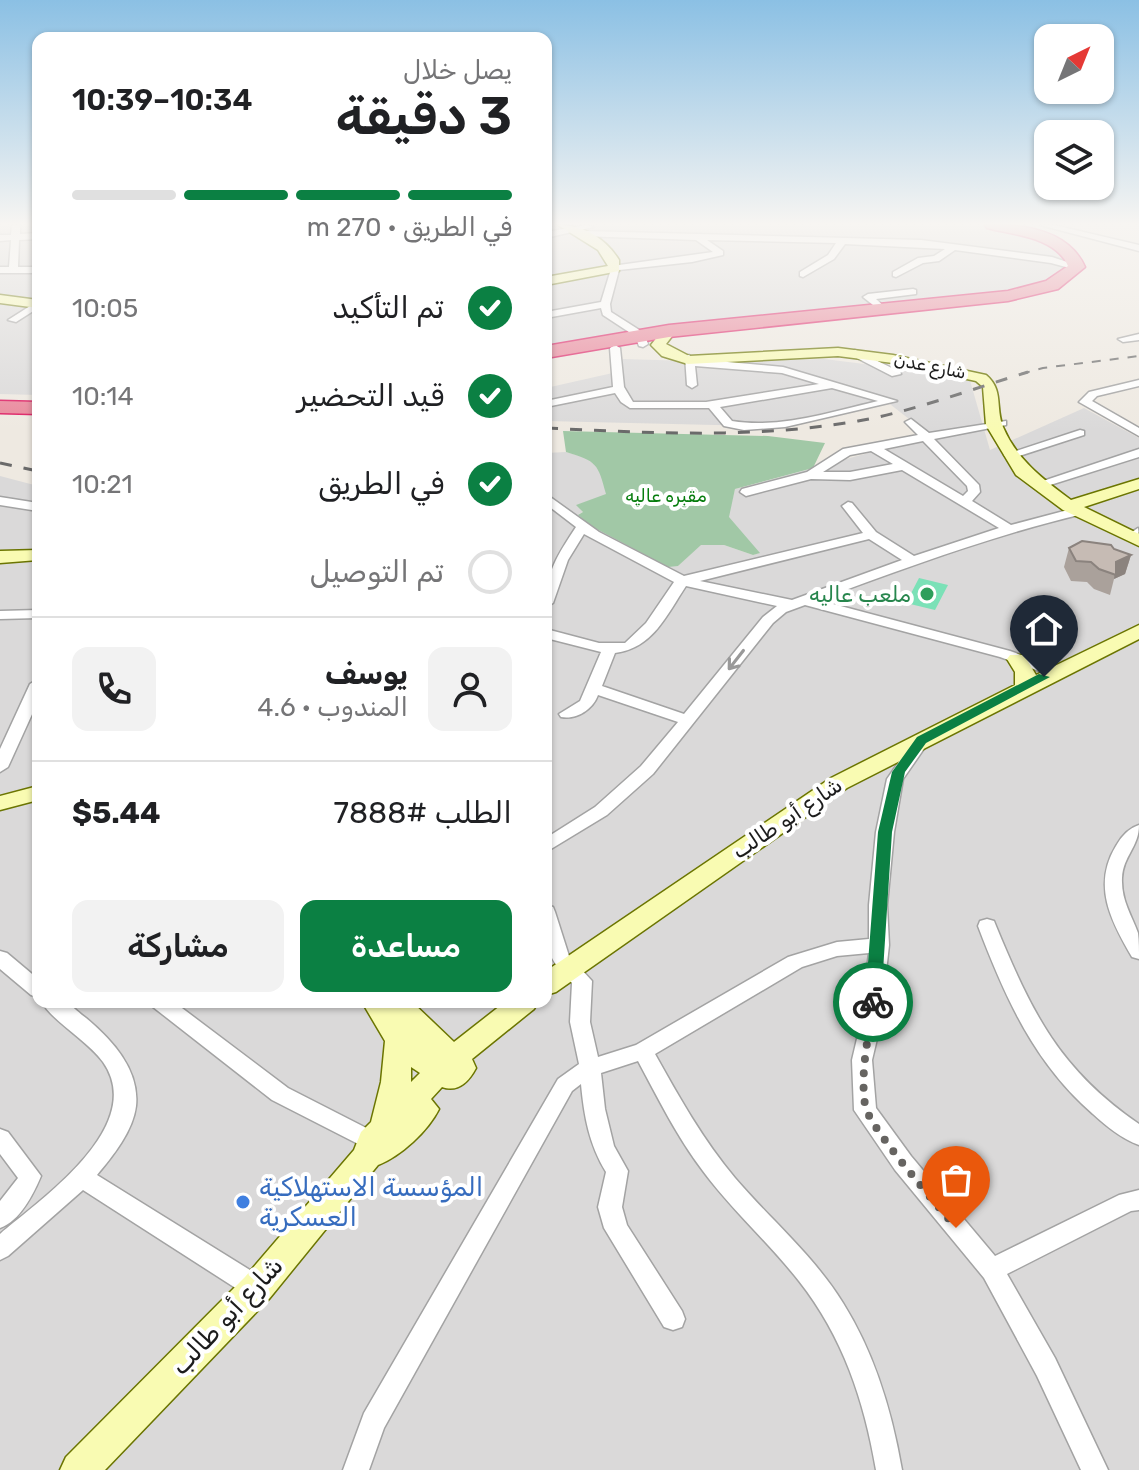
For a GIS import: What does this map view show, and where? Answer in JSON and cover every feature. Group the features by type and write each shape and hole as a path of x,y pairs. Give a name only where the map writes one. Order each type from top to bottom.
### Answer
{"highway":[{"path":"552,356 708,332 1008,294"},
{"path":"708,332 913,312 1034,298 1047,294"},
{"path":"552,356 653,342"},
{"path":"0,399 32,400"},
{"path":"0,407 32,408"}],"street":[{"path":"608,294 605,304 608,316 689,360 769,368 891,401 823,416 746,427 728,424 711,403"},
{"path":"883,310 868,297 899,294"},
{"path":"0,299 32,303"},
{"path":"552,314 605,304"},
{"path":"13,320 32,308"},
{"path":"1123,339 1139,337"},
{"path":"615,348 619,389 624,401 635,406 711,403 834,384"},
{"name":"شارع عدن","path":"689,360 850,350 966,369 997,381 998,424"},
{"name":"شارع عدن","path":"689,360 824,351 855,353 981,378 990,386 998,424 1012,455 1037,484 1139,532"},
{"path":"855,353 896,374"},
{"path":"689,360 692,385"},
{"path":"1139,383 1093,394 1085,402 1139,433"},
{"path":"552,403 619,389"},
{"path":"911,422 973,485 974,492 964,502"},
{"path":"811,475 840,455 998,424"},
{"path":"1012,455 1080,433"},
{"path":"876,449 1011,530"},
{"path":"1043,483 1139,453"},
{"name":"شارع عدن","path":"1012,455 1031,475 1139,541"},
{"path":"746,492 811,475 850,476 902,466"},
{"path":"552,842 621,794 647,770 768,620 796,602 1133,486"},
{"path":"0,501 32,506"},
{"path":"552,503 582,527 682,581 796,602 1011,656 1049,673"},
{"path":"848,506 871,535 912,561"},
{"path":"552,586 561,560 582,527"},
{"path":"552,635 609,651 626,650 638,643 682,581 871,535"},
{"path":"0,557 32,555"},
{"path":"0,615 32,614"},
{"name":"شارع أبو طالب","path":"1049,673 1139,616"},
{"name":"شارع أبو طالب","path":"552,981 817,797 1049,673 1139,631"},
{"path":"567,714 587,704 609,651"},
{"path":"1011,656 1025,672 1049,673"},
{"path":"593,688 688,720"},
{"path":"0,767 32,697"},
{"path":"922,740 899,772 894,786 881,870 879,945 870,1026 862,1060 865,1110 903,1163 992,1270 1046,1367 1095,1470"},
{"path":"0,803 32,795"},
{"path":"1139,831 1118,852 1112,880 1114,902 1139,952"},
{"path":"987,926 1004,970 1049,1057 1088,1099 1139,1136"},
{"path":"552,927 556,951 582,981 580,1022 590,1068 594,1109 603,1148 617,1171 610,1207 616,1228 673,1319"},
{"path":"356,1470 373,1422 565,1085 590,1068 643,1051 795,962 837,949 879,945"},
{"path":"0,958 32,985"},
{"path":"0,1249 80,1176 119,1129 127,1106 124,1083 97,1040 59,1008"},
{"path":"168,1008 280,1094 375,1141 396,1082 399,1041"},
{"path":"380,1008 399,1041 451,1070"},
{"path":"400,1008 451,1070"},
{"name":"شارع أبو طالب","path":"79,1470 257,1288 375,1141 384,1149 451,1070 489,1040 501,1022 517,1008"},
{"path":"643,1051 683,1123 711,1165 780,1241 833,1308 865,1374 884,1440 889,1470"},
{"path":"0,1138 30,1176 24,1190 0,1218"},
{"path":"80,1176 257,1288"},
{"path":"992,1270 1127,1202 1139,1200"}],"shaded area":[{"path":"0,294 32,294 32,395 0,394"},
{"path":"552,294 1001,294 552,348"},
{"path":"623,359 723,362 824,359 969,377 990,450 1084,408 1139,438 1139,1470 0,1470 0,476 32,484 32,1008 552,1008 552,453 566,452 587,458 599,466 607,495 577,505 583,512 579,514 678,566 700,545 724,545 753,555 759,553 728,517 735,489 924,438 909,419 886,401 758,426 552,421 552,387 617,372"}],"green space":[{"name":"مقبره عاليه","path":"563,431 768,436 825,443 813,468 735,489 729,517 760,553 753,555 724,545 701,545 678,566 668,567 591,526 578,515 583,512 576,505 606,494 595,465 566,452"},
{"name":"ملعب عاليه","path":"919,578 948,585 935,610 906,603"}],"building":[{"path":"1082,541 1111,545 1131,555 1116,562 1116,575 1099,569 1091,562 1076,561 1069,548"}],"railway":[{"path":"1026,373 1139,356"},
{"path":"552,428 702,433 819,427 899,412 1026,373"},
{"path":"1021,374 1026,373"},
{"path":"0,463 32,470"}],"way so far":[{"path":"873,1002 862,1060 865,1110 956,1228"}],"place":[{"name":"ملعب عاليه","path":"927,594"},
{"name":"المؤسسة الاستهلاكية العسكرية","path":"243,1202"}],"route":[{"path":"873,1002 885,832 895,779 922,740 1044,677"}]}
